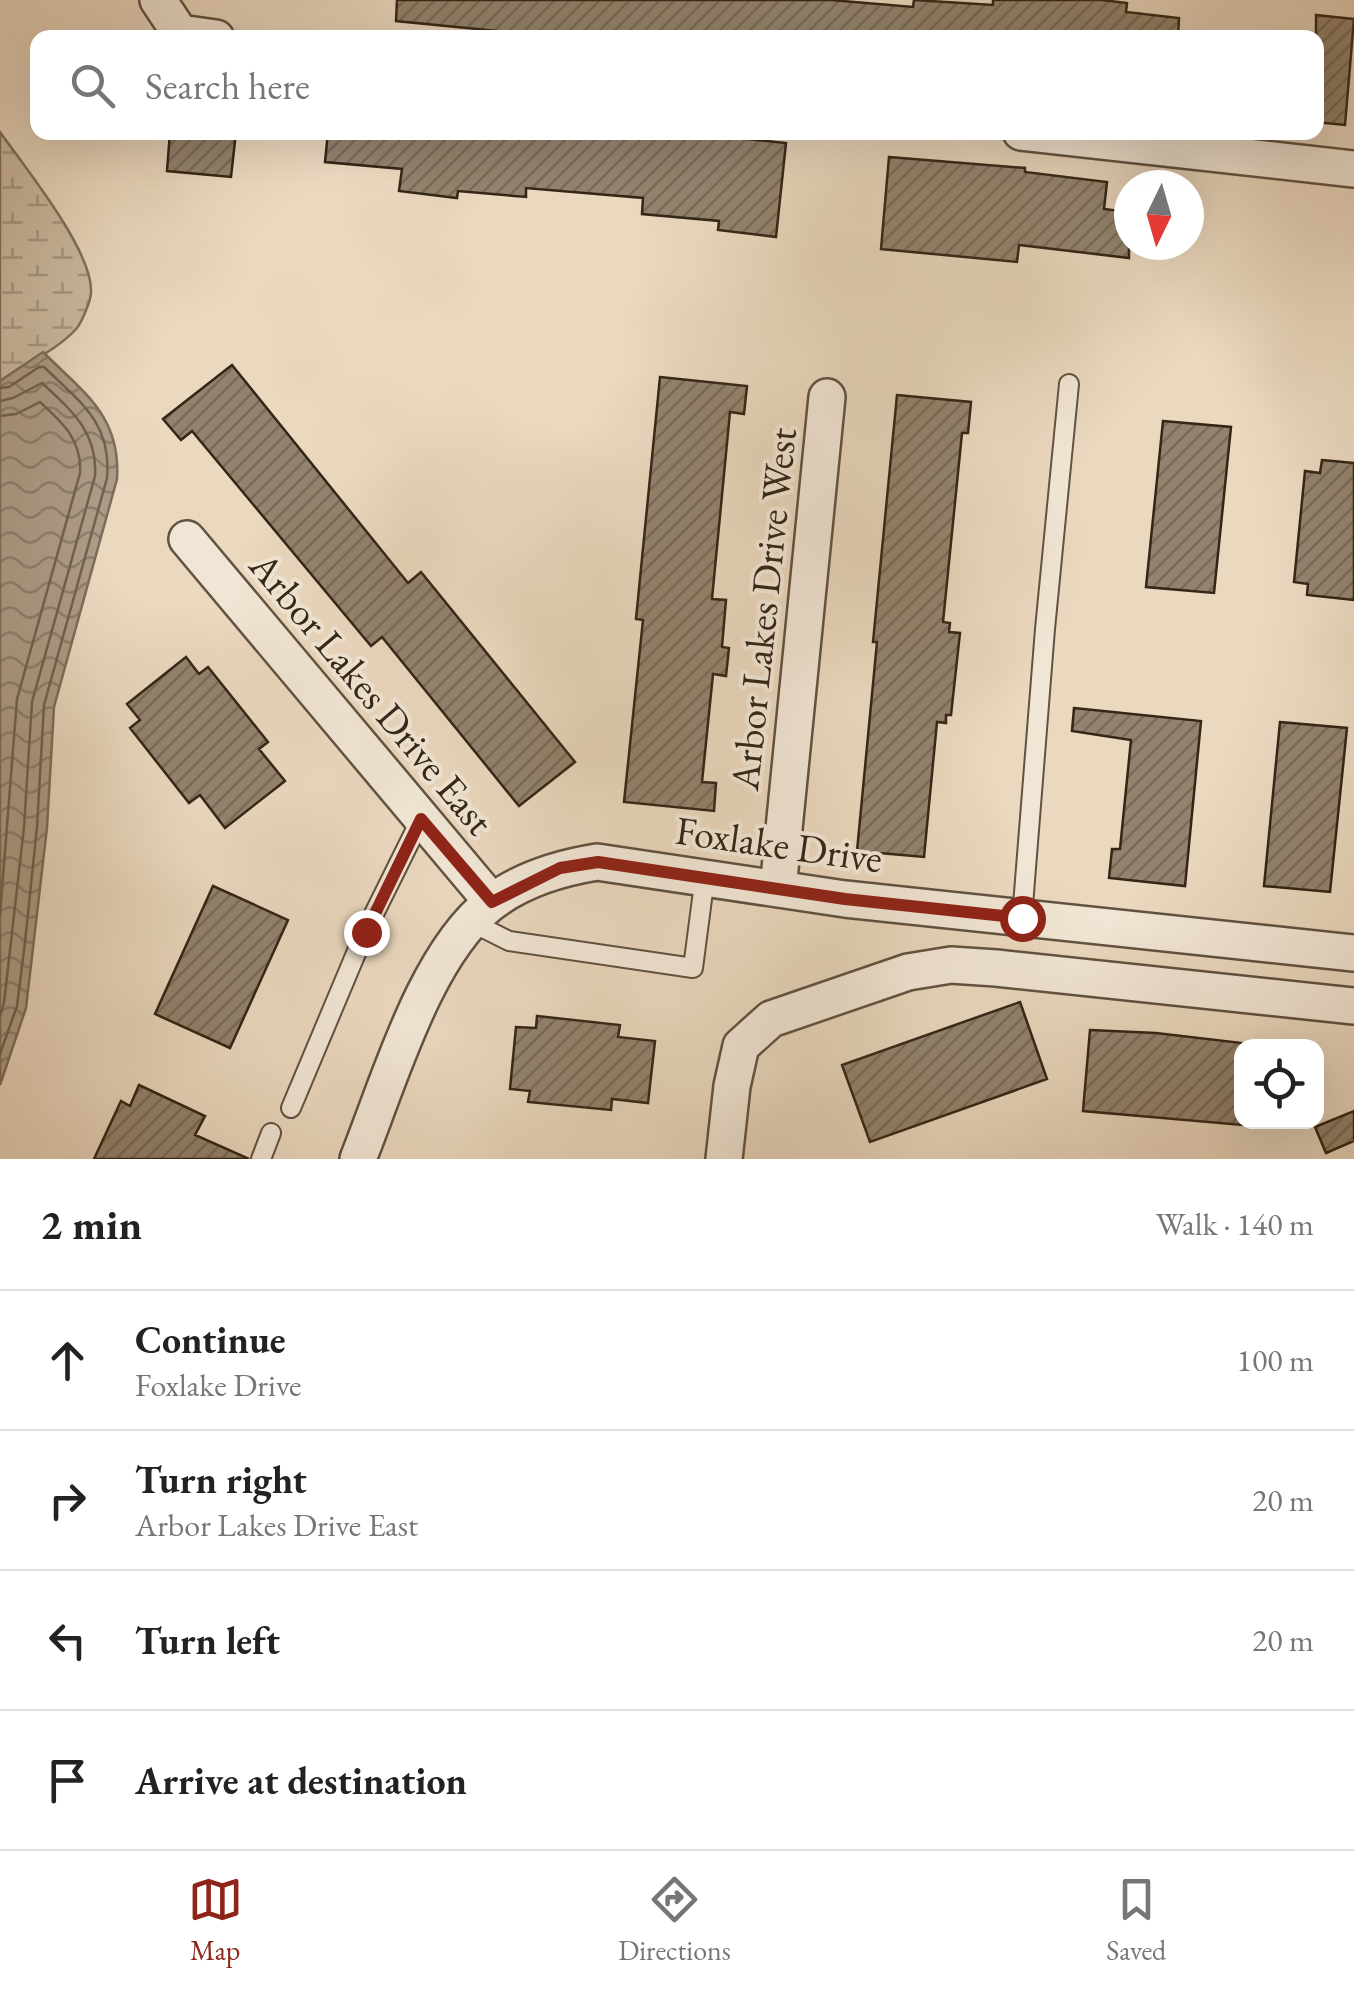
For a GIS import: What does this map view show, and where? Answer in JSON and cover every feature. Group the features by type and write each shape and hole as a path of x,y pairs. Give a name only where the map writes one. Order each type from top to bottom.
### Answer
{"street":[{"path":"158,0 178,30"},
{"path":"1095,140 1354,168"},
{"name":"Arbor Lakes Drive West","path":"778,888 827,397"},
{"name":"Arbor Lakes Drive East","path":"187,539 421,819 481,912"},
{"name":"Foxlake Drive","path":"358,1159 432,979 456,936 481,912 560,868 598,862 845,899 1354,953"},
{"path":"724,1159 741,1046 772,1019 908,972 951,965 996,968 1354,1006"}],"lane":[{"path":"1022,918 1044,630 1069,384"},
{"path":"291,1108 366,932 421,819"},
{"path":"481,912 509,942 692,968 705,876"},
{"path":"261,1159 271,1133"}],"green space":[{"path":"0,132 69,232 89,275 91,292 81,321 69,336 0,381"}],"water":[{"path":"43,352 97,407 106,422 117,457 117,479 54,707 47,828 26,1008 0,1085 0,381"}],"building":[{"path":"397,0 831,0 913,7 914,0 993,5 993,0 1102,0 1127,3 1126,12 1179,18 1178,30 488,30 396,21"},
{"path":"1316,15 1354,19 1345,125 1324,123 1324,30 1316,30"},
{"path":"169,140 235,140 231,177 167,171"},
{"path":"327,140 786,143 776,237 718,230 719,221 642,214 643,198 526,188 526,197 458,191 457,198 399,191 402,169 325,162"},
{"path":"889,157 1025,168 1025,172 1107,182 1104,209 1114,210 1114,256 1019,245 1017,262 881,249"},
{"path":"232,365 408,583 421,572 575,762 519,806 382,637 371,646 192,431 181,440 163,419"},
{"path":"660,377 747,386 744,414 730,412 712,599 726,600 722,647 729,648 726,676 713,674 702,782 716,783 714,811 624,802 643,620 636,619"},
{"path":"897,395 971,402 968,433 962,433 943,622 950,623 949,632 960,633 951,715 946,715 946,723 937,722 924,857 857,851"},
{"path":"1163,421 1231,427 1214,593 1146,587"},
{"path":"1322,460 1354,463 1354,600 1307,595 1308,584 1294,582 1305,471 1320,473"},
{"path":"186,657 199,674 208,667 268,742 259,749 285,781 225,828 200,795 189,803 130,728 140,720 127,704"},
{"path":"1074,708 1201,721 1185,886 1109,878 1112,849 1120,849 1131,740 1072,731"},
{"path":"1280,722 1347,728 1330,892 1264,886"},
{"path":"213,886 288,920 230,1048 155,1014"},
{"path":"1020,1002 1047,1079 870,1142 842,1065"},
{"path":"537,1016 620,1025 618,1037 655,1041 648,1103 612,1099 611,1110 528,1102 530,1091 510,1089 516,1027 536,1028"},
{"path":"1090,1030 1234,1042 1234,1124 1083,1111"},
{"path":"139,1085 205,1116 195,1135 249,1159 94,1159 121,1101 130,1106"},
{"path":"1354,1111 1354,1141 1326,1153 1316,1129 1324,1129 1324,1123"}],"route":[{"path":"366,932 421,819 492,902 560,868 598,862 845,899 1022,918"}]}
